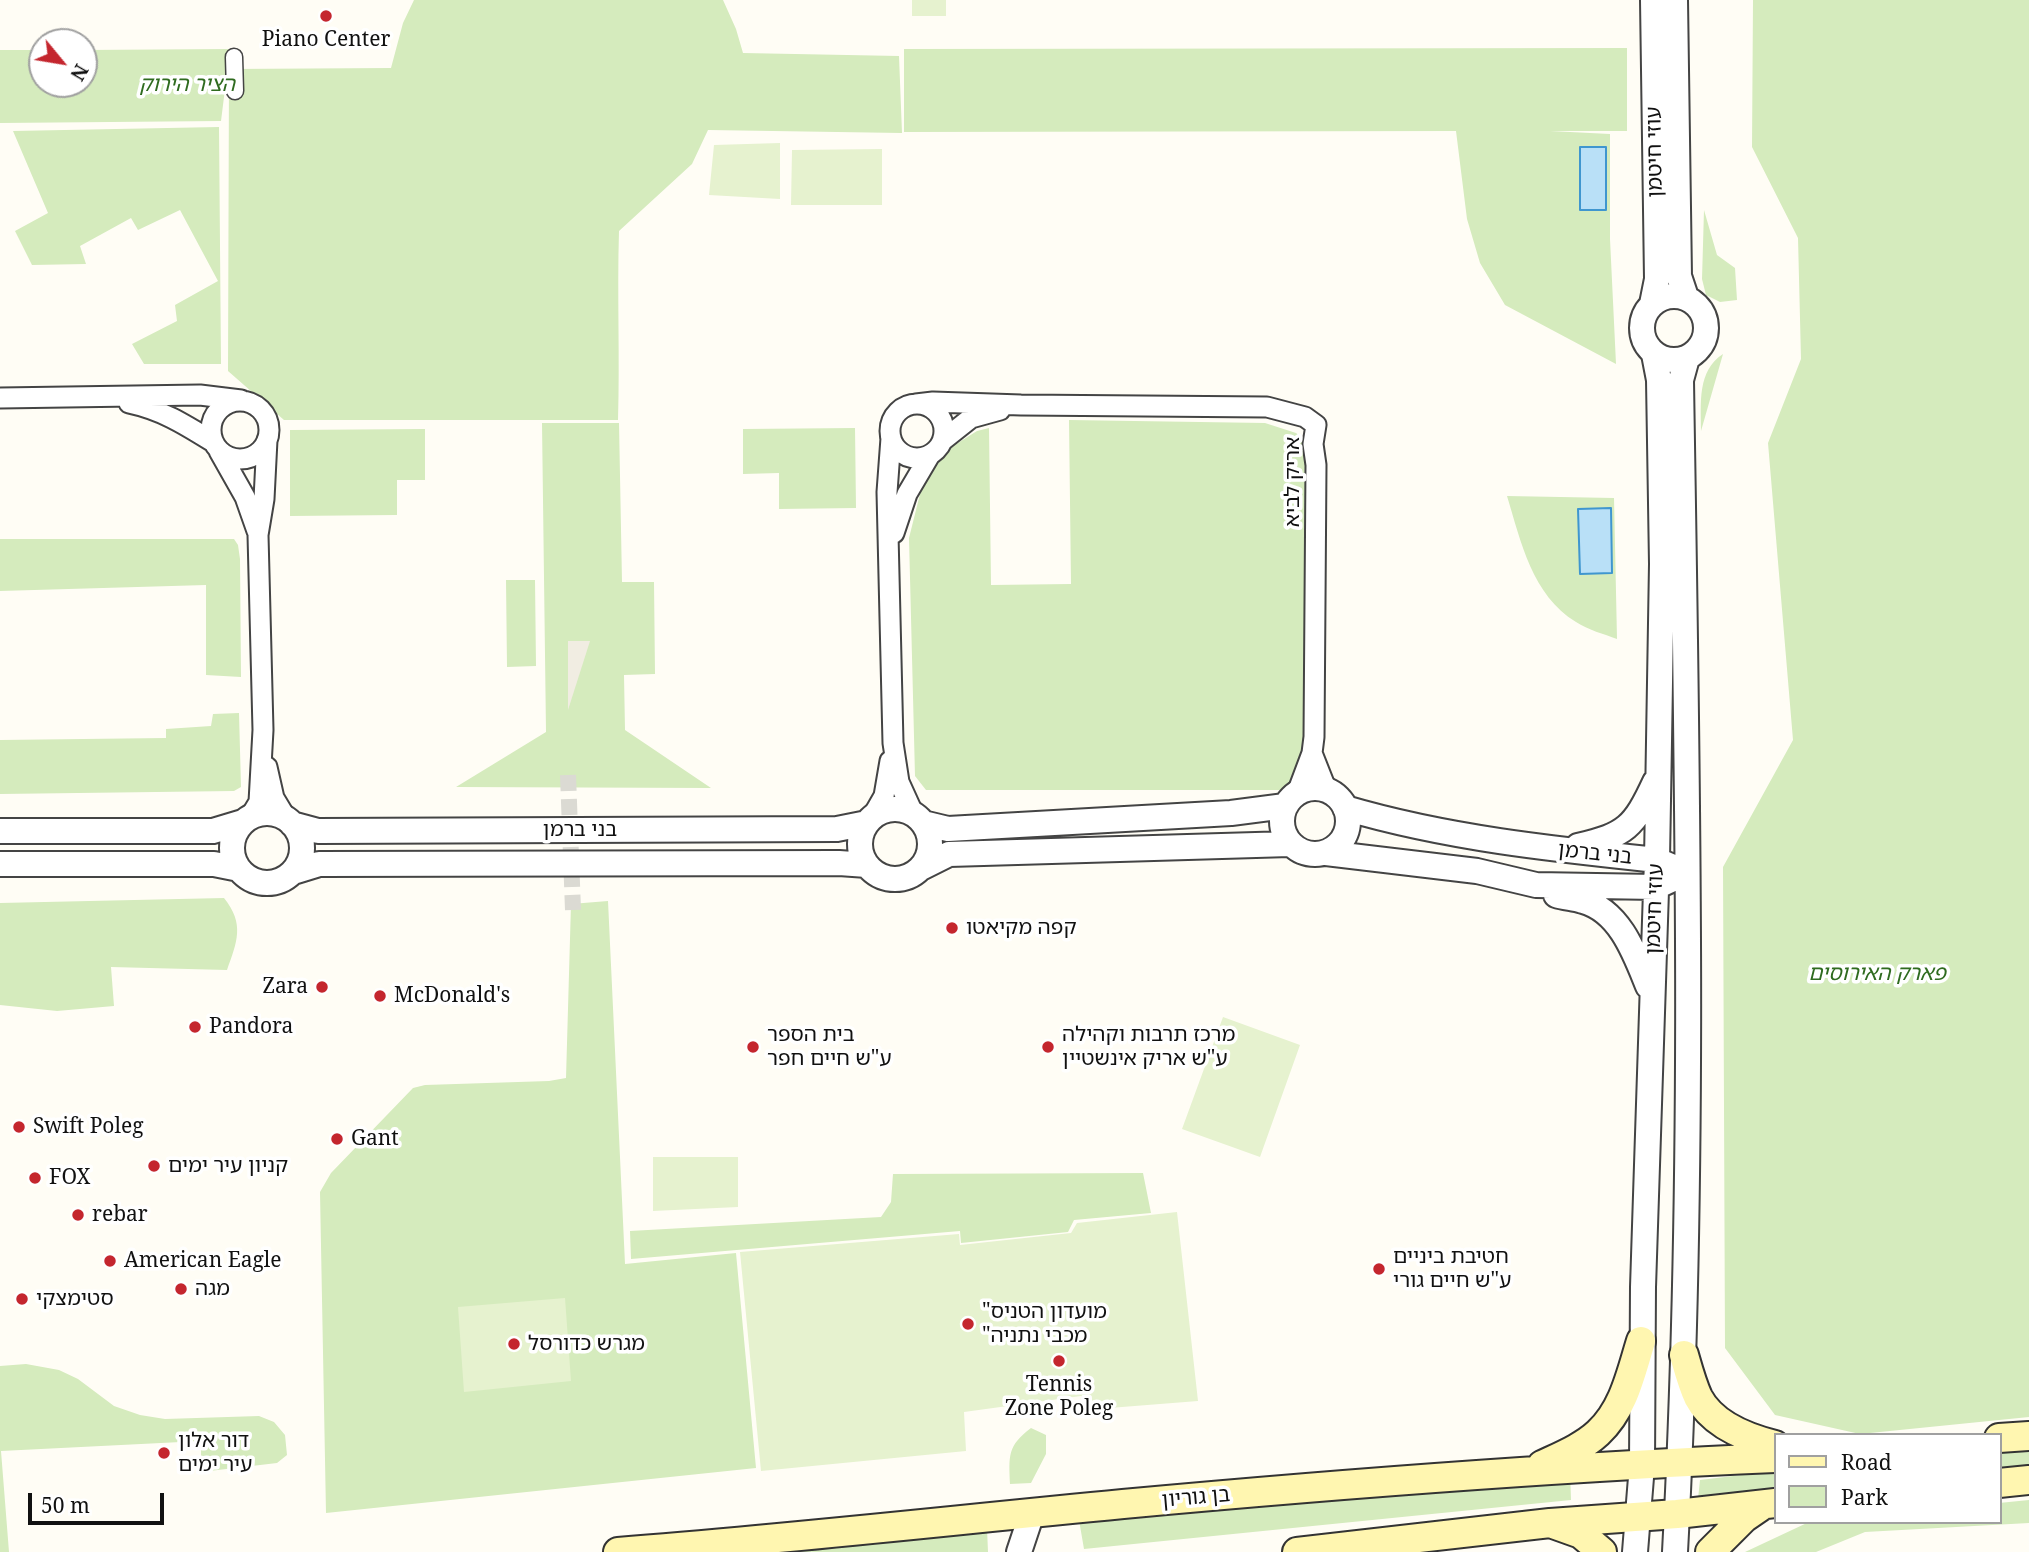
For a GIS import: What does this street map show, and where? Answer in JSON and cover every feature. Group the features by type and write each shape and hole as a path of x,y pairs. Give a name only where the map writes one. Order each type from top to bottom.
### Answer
{"main road":[{"path":"1534,1470 1579,1447 1597,1435 1611,1420 1620,1405 1641,1340"},
{"path":"1684,1356 1699,1398 1722,1423 1773,1444"},
{"path":"2001,1438 2029,1436"},
{"name":"בן גוריון","path":"618,1552 1534,1470 1773,1458"},
{"path":"2001,1483 2029,1480"},
{"path":"1297,1552 1550,1523 1770,1504"},
{"path":"1710,1552 1744,1518 1770,1504"},
{"path":"1550,1523 1581,1534 1602,1552"}],"street":[{"name":"עוזי חיטמן","path":"1653,0 1657,279 1653,304"},
{"name":"עוזי חיטמן","path":"1675,0 1679,276 1686,298"},
{"path":"234,57 235,91"},
{"path":"1667,296 1686,298 1696,303 1703,312 1706,323 1704,342 1697,352 1687,358 1665,360 1647,346 1642,335 1642,324 1653,304 1667,296"},
{"name":"עוזי חיטמן","path":"1635,1552 1642,1465 1641,1340 1657,860 1662,564 1659,380 1654,354"},
{"name":"עוזי חיטמן","path":"1675,1552 1684,1356 1688,874 1681,380 1687,358"},
{"path":"0,398 200,395 241,400 260,408 267,420 269,430 264,499 258,535 263,730 259,802 237,830 232,850 239,869"},
{"path":"100,397 162,412 183,421 227,456 247,458 262,449 267,440"},
{"path":"241,400 231,401 219,408 211,426 216,446 245,497 258,535"},
{"name":"אריק לביא","path":"916,404 933,402 1268,407 1305,417 1316,425 1313,444 1316,465 1312,753 1327,791"},
{"path":"916,404 925,405 940,415 944,432 936,448 923,457 906,456 894,445 891,438 894,418 906,407 916,404"},
{"name":"אריק לביא","path":"889,558 895,525 903,503 936,448 971,418 1021,405"},
{"name":"אריק לביא","path":"891,438 887,492 893,743 899,782 918,819"},
{"path":"0,864 214,864 239,869 257,881 279,881 293,872 299,863 302,842 274,798 263,730"},
{"name":"אריק לביא","path":"870,820 884,796 893,743"},
{"name":"אריק לביא","path":"1291,800 1312,753"},
{"path":"1558,850 1607,839 1622,832 1635,820 1658,775"},
{"path":"1290,844 949,854 912,875 888,879 867,866 861,855 860,842 870,820 882,811 894,809 948,829 1231,813 1291,800 1313,788 1335,794 1345,808 1348,822 1341,842 1325,853 1313,855 1290,844 1282,827 1282,816 1291,800"},
{"name":"בני ברמן","path":"1345,808 1395,822 1558,850 1657,860 1688,874"},
{"path":"0,831 213,831 268,813 289,821"},
{"path":"918,819 929,834 930,846 928,857 921,868"},
{"name":"בני ברמן","path":"289,821 318,831 332,831 837,829 870,820"},
{"name":"בני ברמן","path":"1325,853 1477,871 1536,886 1656,887 1688,874"},
{"name":"בני ברמן","path":"293,872 319,864 839,863 867,866"},
{"path":"1499,876 1568,899 1584,901 1609,916 1618,925 1636,957 1653,997"},
{"path":"1019,1552 1032,1513"},
{"path":"1032,1513 1040,1552"}],"green space":[{"path":"414,0 723,0 743,53 899,56 902,133 708,130 692,164 619,231 618,420 284,420 228,371 229,69 391,68 403,23"},
{"path":"912,0 946,0 946,16 912,16"},
{"name":"פארק האירוסים","path":"1753,0 2029,0 2029,1417 1856,1433 1775,1415 1725,1348 1723,867 1793,740 1768,443 1801,359 1798,238 1752,147"},
{"path":"1627,48 1627,131 1550,131 1610,134 1610,239 1616,364 1505,305 1480,263 1467,219 1456,131 904,132 904,49"},
{"name":"הציר הירוק","path":"230,49 221,121 0,123 0,50 28,50 28,98 98,98 98,50"},
{"path":"219,127 221,364 144,364 132,344 177,321 175,305 218,281 180,210 138,230 131,218 80,246 86,264 32,265 15,231 48,213 13,131"},
{"path":"780,143 780,199 709,195 714,145"},
{"path":"882,149 882,205 791,205 792,150"},
{"path":"1704,210 1717,255 1735,268 1737,300 1720,302 1706,295 1702,279"},
{"path":"1723,354 1701,431 1702,388 1709,369"},
{"path":"1069,420 1265,423 1296,433 1314,448 1319,470 1302,790 926,790 915,776 909,538 921,490 945,451 977,431 989,428 991,585 1071,584"},
{"path":"542,423 619,423 622,582 654,582 655,674 624,675 625,730 711,788 456,787 546,732"},
{"path":"855,428 856,508 779,509 779,473 743,474 743,429"},
{"path":"425,429 425,480 397,480 397,515 290,516 290,430"},
{"path":"1507,496 1614,498 1617,639 1576,622 1561,611 1549,597 1530,566"},
{"path":"0,539 234,539 238,545 240,559 241,677 206,675 206,585 0,591"},
{"path":"506,580 535,580 536,666 507,667"},
{"path":"239,713 241,787 234,791 0,794 0,740 166,738 166,729 211,726 213,714"},
{"path":"224,898 231,907 237,925 236,942 227,970 111,967 114,1006 57,1011 0,1005 0,903"},
{"path":"608,901 625,1264 736,1253 756,1468 326,1513 320,1192 331,1173 413,1088 425,1085 549,1081 566,1078 571,904"},
{"path":"1223,1017 1300,1045 1260,1157 1182,1129"},
{"path":"653,1157 738,1157 738,1207 653,1211"},
{"path":"1143,1173 1151,1213 1074,1220 1068,1232 961,1243 960,1231 631,1259 630,1231 881,1217 891,1202 893,1174"},
{"name":"\"מועדון הטניס \"מכבי נתניה","path":"1177,1212 1198,1401 1084,1410 1081,1396 964,1412 966,1451 761,1471 740,1252 959,1234 960,1245 1071,1233 1077,1223"},
{"name":"מגרש כדורסל","path":"565,1298 571,1381 464,1392 458,1307"},
{"path":"26,1364 59,1370 78,1379 114,1406 140,1415 165,1419 259,1416 274,1422 285,1435 287,1455 277,1463 201,1472 201,1441 1,1451 9,1552 0,1552 0,1366"},
{"path":"1031,1428 1046,1435 1046,1454 1031,1483 1010,1484 1011,1452 1017,1440"},
{"path":"2029,1441 2029,1466 2001,1469 2001,1444"},
{"path":"1570,1469 1571,1500 1084,1549 1079,1520"},
{"path":"1773,1471 1773,1492 1698,1499 1700,1480"},
{"path":"2029,1500 2029,1523 1865,1532 1816,1552 1745,1552 1805,1524 2001,1524 2001,1503"},
{"path":"987,1528 988,1552 728,1552"}],"shaded area":[{"path":"568,641 590,641 568,710"}],"water":[{"path":"1580,147 1606,147 1606,210 1580,210"},
{"path":"1611,508 1612,573 1580,574 1578,509"}],"tunnel":[{"path":"568,775 573,910"}],"place":[{"name":"Piano Center","path":"326,16"},
{"name":"קפה מקיאטו","path":"952,928"},
{"name":"Zara","path":"322,987"},
{"name":"McDonald's","path":"380,996"},
{"name":"Pandora","path":"195,1027"},
{"name":"בית הספר ע\"ש חיים חפר","path":"753,1047"},
{"name":"מרכז תרבות וקהילה ע\"ש אריק אינשטיין","path":"1048,1047"},
{"name":"Swift Poleg","path":"19,1127"},
{"name":"Gant","path":"337,1139"},
{"name":"קניון עיר ימים","path":"154,1166"},
{"name":"FOX","path":"35,1178"},
{"name":"rebar","path":"78,1215"},
{"name":"American Eagle","path":"110,1261"},
{"name":"חטיבת ביניים ע\"ש חיים גורי","path":"1379,1269"},
{"name":"מגה","path":"181,1289"},
{"name":"סטימצקי","path":"22,1299"},
{"name":"\"מועדון הטניס \"מכבי נתניה","path":"968,1324"},
{"name":"מגרש כדורסל","path":"514,1344"},
{"name":"Tennis Zone Poleg","path":"1059,1361"},
{"name":"דור אלון עיר ימים","path":"164,1453"}]}
